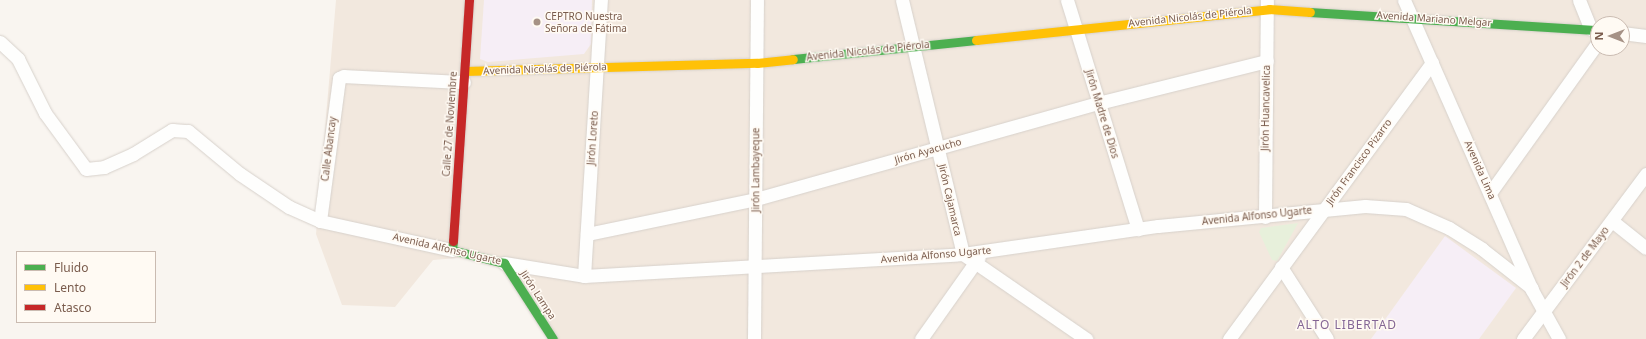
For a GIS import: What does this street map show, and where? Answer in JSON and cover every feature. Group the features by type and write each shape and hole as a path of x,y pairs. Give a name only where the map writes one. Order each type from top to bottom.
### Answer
{"street":[{"name":"Calle 27 de Noviembre","path":"452,250 465,77 469,0"},
{"name":"Jirón Loreto","path":"584,276 601,0"},
{"name":"Jirón Lambayeque","path":"754,339 756,267 757,0"},
{"name":"Jirón Cajamarca","path":"902,0 963,254"},
{"name":"Jirón Madre de Dios","path":"1066,0 1138,229"},
{"name":"Avenida Lima","path":"1404,0 1532,288 1559,339"},
{"path":"1579,0 1590,21"},
{"name":"Avenida Nicolás de Piérola","path":"340,78 344,76 465,77 598,68 757,64 1075,29 1268,5"},
{"name":"Avenida Mariano Melgar","path":"1268,5 1412,18 1590,30"},
{"name":"Jirón Huancavelica","path":"1265,216 1268,5"},
{"path":"1630,34 1646,36"},
{"name":"Avenida Alfonso Ugarte","path":"0,42 18,59 45,113 86,169 104,167 133,154 172,130 188,131 246,178 289,207 320,220 504,262 584,276 963,254 1138,229 1265,216 1325,208 1365,206 1406,209 1449,228 1482,249 1532,288"},
{"path":"1490,193 1590,53"},
{"name":"Jirón Ayacucho","path":"587,234 756,199 1098,103 1267,62"},
{"name":"Jirón Francisco Pizarro","path":"1229,339 1432,63"},
{"name":"Calle Abancay","path":"320,220 340,78"},
{"name":"Jirón 2 de Mayo","path":"1523,339 1646,174"},
{"path":"1612,221 1646,248"},
{"path":"921,339 984,251"},
{"path":"963,254 1084,338"},
{"name":"Jirón Lampa","path":"504,262 553,339"},
{"path":"1281,267 1327,339"}],"shaded area":[{"path":"336,0 1646,0 1646,339 553,339 495,255 433,260 395,307 342,305 316,234"},
{"name":"CEPTRO Nuestra Señora de Fátima","path":"484,0 592,0 591,44 584,54 488,62 480,59"},
{"path":"1445,236 1516,288 1479,339 1371,339"}],"green space":[{"path":"1298,223 1277,261 1272,260 1259,232 1261,228"}],"traffic: fast":[{"path":"1310,12 1590,30"},
{"path":"793,59 976,40"},
{"path":"453,241 452,250 504,263 553,339"}],"traffic: slow":[{"path":"976,40 1269,9 1310,12"},
{"path":"465,71 757,63 793,59"}],"traffic: jam":[{"path":"453,241 469,0"}],"place":[{"name":"CEPTRO Nuestra Señora de Fátima","path":"537,22"}],"district":[{"name":"ALTO LIBERTAD","path":"1347,325"}]}
